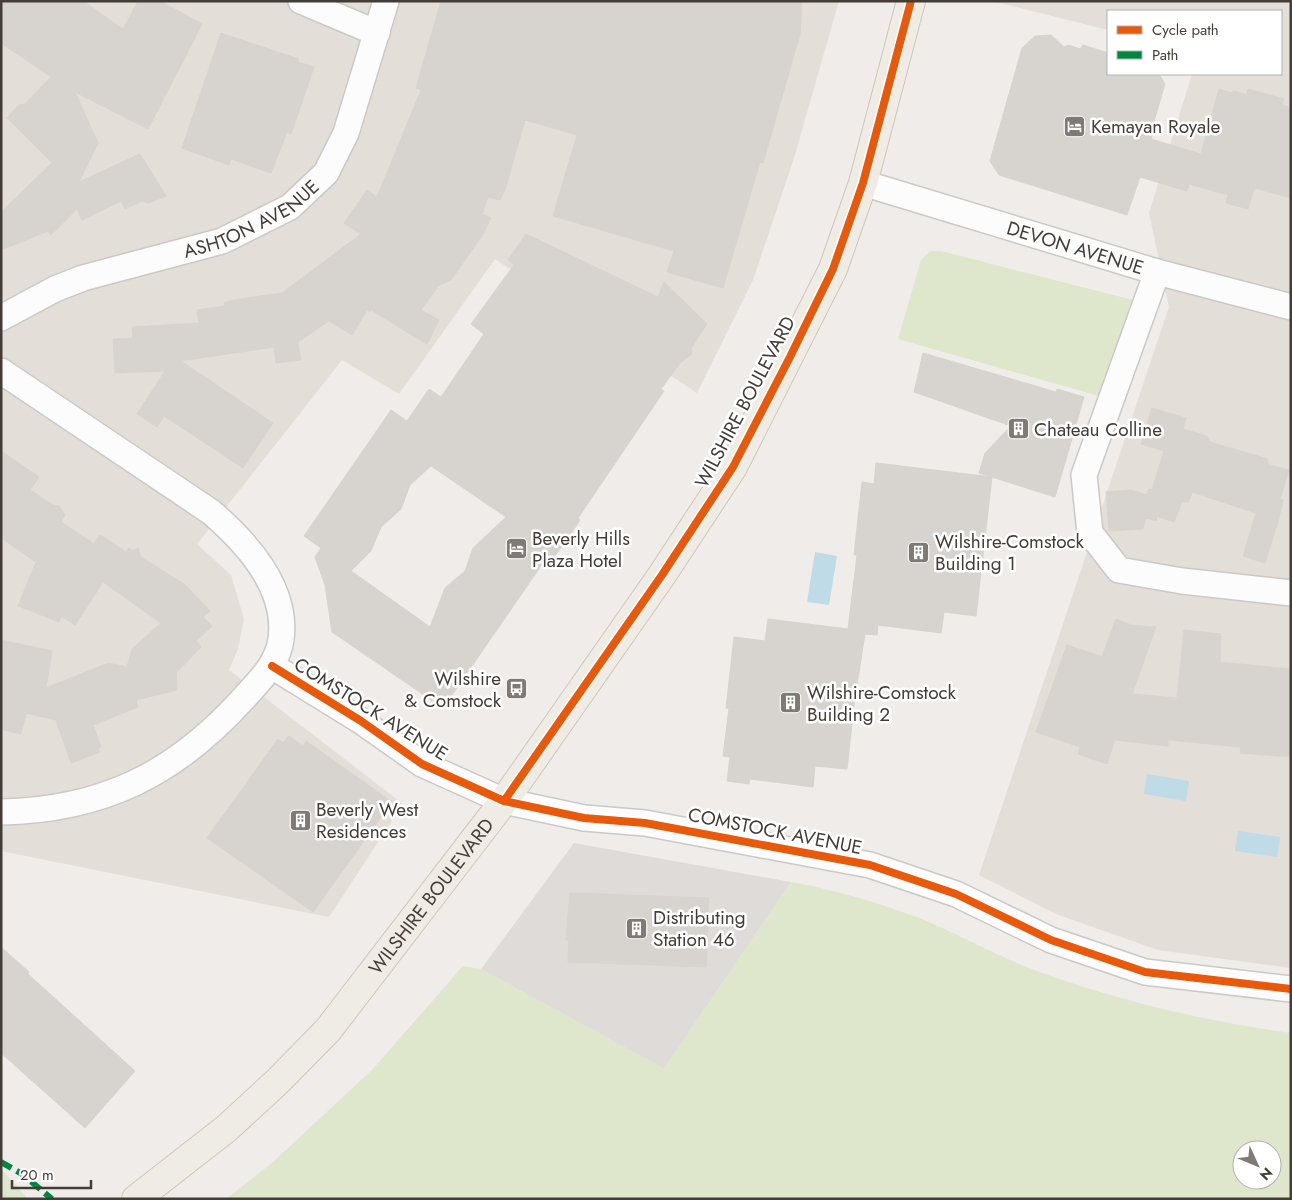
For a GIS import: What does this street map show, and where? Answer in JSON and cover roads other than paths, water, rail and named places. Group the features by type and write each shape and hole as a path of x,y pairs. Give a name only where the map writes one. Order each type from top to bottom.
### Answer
{"main road":[{"name":"WILSHIRE BOULEVARD","path":"136,1199 227,1128 278,1081 328,1030 504,801 662,575 733,467 833,269 863,183 911,1"}],"street":[{"path":"301,1 376,33"},
{"name":"ASHTON AVENUE","path":"1,318 83,278 222,242 290,207 326,173 346,133 386,1"},
{"name":"DEVON AVENUE","path":"863,183 1157,272 1291,307"},
{"path":"1157,272 1084,475 1090,532 1119,570 1182,581 1291,593"},
{"name":"COMSTOCK AVENUE","path":"1,372 211,512 235,533 257,559 273,588 280,614 281,639 272,666 361,721 422,764 504,801 584,818 645,823 870,866 956,894 1051,940 1145,972 1291,988"},
{"path":"1,812 34,811 70,806 101,798 132,786 162,769 221,723 272,666"}],"water":[{"path":"815,552 837,556 829,605 807,602"},
{"path":"1147,774 1189,781 1186,801 1144,794"},
{"path":"1238,831 1280,837 1277,857 1235,851"}],"place":[{"name":"Kemayan Royale","path":"1075,126"},
{"name":"Chateau Colline","path":"1018,429"},
{"name":"Beverly Hills Plaza Hotel","path":"516,549"},
{"name":"Wilshire-Comstock Building 1","path":"919,552"},
{"name":"Wilshire & Comstock","path":"517,689"},
{"name":"Wilshire-Comstock Building 2","path":"791,703"},
{"name":"Beverly West Residences","path":"300,820"},
{"name":"Distributing Station 46","path":"637,928"}]}
